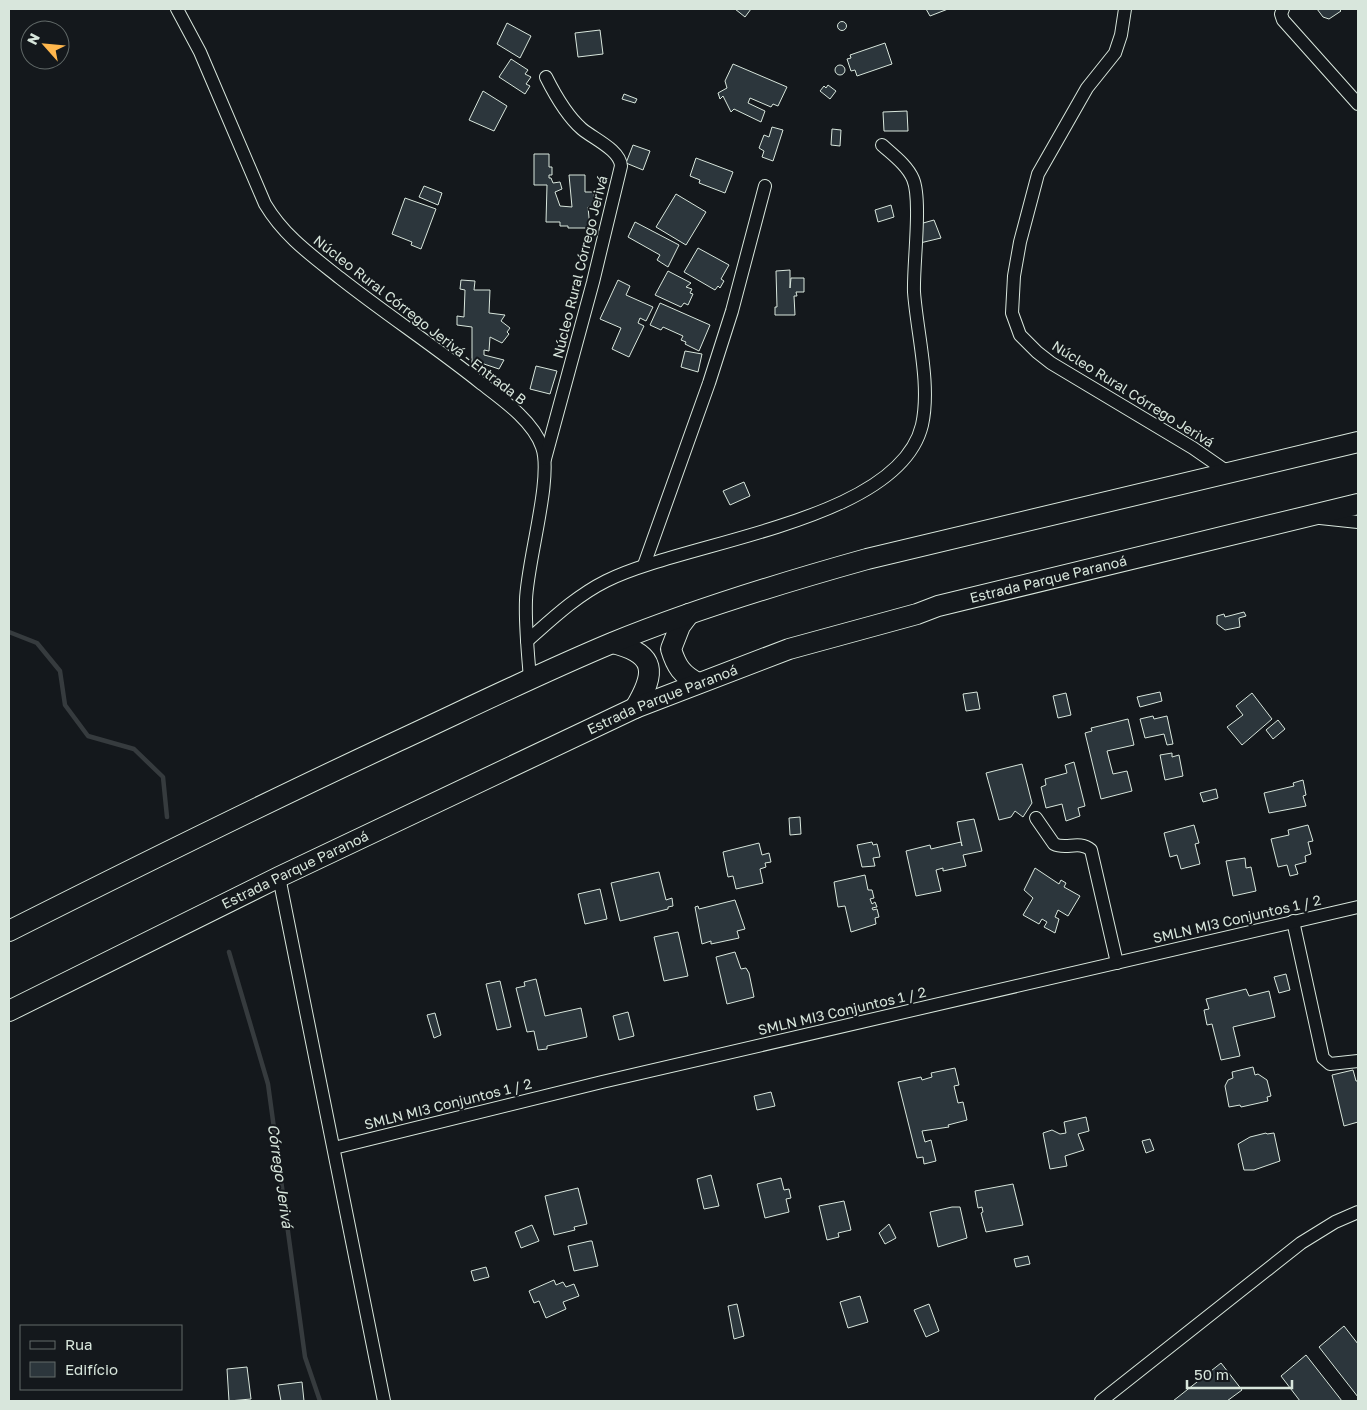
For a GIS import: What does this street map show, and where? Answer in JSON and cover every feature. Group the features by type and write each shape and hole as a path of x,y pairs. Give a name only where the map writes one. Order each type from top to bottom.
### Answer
{"main road":[{"path":"9,931 236,817 530,680 613,643 690,614 798,578 867,559 1358,442"},
{"name":"Estrada Parque Paranoá","path":"9,1011 279,877 634,708 698,683 789,649 917,614 938,606 1358,504"},
{"path":"690,614 680,626 671,649 676,664 686,677 698,683"},
{"path":"613,643 630,647 644,656 650,671 648,687 634,708"}],"street":[{"name":"Núcleo Rural Córrego Jerivá - Entrada B","path":"177,9 200,52 265,204 278,225 296,243 390,317 495,394 521,417 535,434 542,447 545,462 526,600 530,680"},
{"name":"Núcleo Rural Córrego Jerivá","path":"1125,9 1122,35 1115,54 1088,88 1038,174 1014,276 1012,313 1020,335 1044,358 1136,416 1181,440 1230,473"},
{"path":"1284,9 1281,14 1283,20 1358,104"},
{"name":"Núcleo Rural Córrego Jerivá","path":"545,462 593,282 621,166 616,154 576,124 546,77"},
{"path":"527,641 565,608 585,593 606,581 644,565 817,514 874,486 892,473 907,457 922,424 924,385 914,282 916,187 906,168 882,145"},
{"path":"644,565 715,365 732,311 764,186"},
{"path":"1303,516 1358,522"},
{"path":"1036,818 1054,844 1058,846 1084,845 1091,850 1117,963"},
{"path":"279,877 384,1401"},
{"name":"SMLN MI3 Conjuntos 1 / 2","path":"334,1148 602,1082 1358,907"},
{"path":"1293,921 1323,1058 1330,1064 1358,1061"},
{"path":"1101,1401 1301,1243 1335,1222 1358,1212"}],"building":[{"path":"735,9 751,9 745,17"},
{"path":"926,9 948,9 930,16"},
{"path":"1317,9 1339,9 1341,11 1329,19 1323,17"},
{"path":"842,21 847,26 842,31 837,26"},
{"path":"507,23 531,36 520,58 497,44"},
{"path":"600,30 603,54 578,57 575,33"},
{"path":"885,43 892,64 857,76 855,70 851,71 847,59 851,58 850,55"},
{"path":"511,59 528,70 525,74 531,77 526,84 530,86 525,94 499,77"},
{"path":"733,64 787,87 778,106 773,104 771,107 750,98 748,103 765,111 761,122 734,109 731,112 723,96 720,99 718,93 727,88 725,81"},
{"path":"840,65 845,70 840,75 835,70"},
{"path":"828,85 836,91 830,99 820,91 824,86 826,88"},
{"path":"483,91 507,106 494,131 469,120"},
{"path":"624,94 637,99 635,103 622,99"},
{"path":"907,111 908,131 884,131 883,112"},
{"path":"772,127 783,130 773,161 762,157 764,151 759,148 764,135 769,137"},
{"path":"832,129 841,130 840,146 831,145"},
{"path":"633,145 650,151 643,170 626,163"},
{"path":"534,154 549,154 549,167 552,167 552,175 549,175 549,178 551,178 553,183 560,182 562,189 555,192 560,206 572,207 569,175 585,175 585,192 594,192 594,207 588,207 590,228 568,228 568,226 560,226 560,222 546,222 547,185 534,185"},
{"path":"696,158 733,172 725,193 699,183 700,180 690,176"},
{"path":"424,186 442,193 438,205 419,197"},
{"path":"676,194 706,212 686,245 656,227"},
{"path":"405,198 436,209 421,249 411,245 412,242 392,234"},
{"path":"891,205 894,217 878,222 875,210"},
{"path":"934,220 941,238 920,243 916,225"},
{"path":"635,222 679,245 668,267 657,260 660,255 628,237"},
{"path":"698,248 729,265 721,279 724,281 720,288 718,286 715,290 684,272"},
{"path":"790,270 790,288 791,278 804,278 804,292 796,292 797,296 794,296 795,315 775,315 775,307 777,307 776,271"},
{"path":"668,271 691,283 686,287 692,289 690,293 693,294 688,305 684,303 681,307 655,295"},
{"path":"461,280 475,281 474,290 490,290 489,313 505,315 501,321 510,328 507,332 509,334 502,343 490,337 489,351 484,350 484,355 504,360 499,369 484,364 472,364 472,327 457,325 457,316 464,317 465,290 460,289"},
{"path":"618,280 630,286 626,295 653,307 646,321 640,318 638,323 644,326 629,357 612,349 621,328 600,319"},
{"path":"660,303 710,325 699,351 685,344 686,342 681,340 683,336 663,327 661,330 650,325"},
{"path":"685,351 702,354 698,372 681,367"},
{"path":"536,366 557,371 550,394 530,389"},
{"path":"744,482 750,496 730,505 723,491"},
{"path":"1244,612 1246,616 1239,618 1240,627 1225,630 1217,624 1217,616 1224,614 1225,617"},
{"path":"977,692 980,709 966,711 963,694"},
{"path":"1160,692 1162,701 1140,707 1137,697"},
{"path":"1066,693 1071,715 1058,718 1053,696"},
{"path":"1252,693 1272,719 1242,745 1227,727 1243,715 1236,706"},
{"path":"1153,716 1154,719 1167,716 1173,744 1167,745 1164,734 1145,738 1140,719"},
{"path":"1128,719 1134,745 1107,751 1113,774 1127,771 1132,791 1101,799 1085,733 1092,731 1091,728"},
{"path":"1278,720 1285,729 1273,739 1266,730"},
{"path":"1172,753 1172,757 1179,755 1183,776 1165,780 1160,755"},
{"path":"1074,762 1085,806 1078,808 1080,816 1066,821 1062,804 1046,808 1041,787 1046,785 1045,779 1067,773 1065,765"},
{"path":"1022,764 1032,803 1023,817 1015,811 1011,817 999,820 986,773"},
{"path":"1303,780 1306,795 1303,796 1306,806 1269,813 1264,793 1294,786 1293,783"},
{"path":"1216,789 1218,798 1203,802 1200,793"},
{"path":"800,817 801,834 790,835 789,818"},
{"path":"974,819 982,851 963,855 966,866 943,871 943,868 936,870 941,891 916,896 906,851 930,845 931,849 961,842 962,846 957,822"},
{"path":"1194,825 1199,843 1195,844 1200,864 1181,869 1177,855 1170,857 1164,833"},
{"path":"1308,825 1313,841 1308,842 1311,854 1305,856 1306,862 1295,865 1298,874 1290,876 1287,865 1278,867 1271,839 1289,835 1288,830"},
{"path":"872,842 873,845 877,844 880,857 873,858 875,866 862,867 857,845"},
{"path":"759,843 762,855 769,853 771,862 765,863 766,867 760,869 763,883 736,889 733,876 728,877 723,852"},
{"path":"1245,858 1246,868 1251,867 1256,891 1233,896 1226,861"},
{"path":"1035,868 1059,884 1061,880 1066,883 1064,887 1080,896 1068,916 1058,910 1055,917 1059,919 1055,933 1044,927 1047,922 1042,919 1039,924 1023,915 1033,898 1024,890"},
{"path":"659,872 666,900 672,898 673,906 668,907 668,909 620,921 611,883"},
{"path":"865,875 868,890 872,890 874,898 870,899 872,904 875,902 877,907 872,908 873,910 877,909 879,917 875,918 876,924 851,932 845,906 838,907 834,882"},
{"path":"600,889 607,919 585,924 578,894"},
{"path":"735,900 745,929 737,931 739,938 711,944 711,941 702,944 695,907 698,906 699,909"},
{"path":"678,932 688,976 664,981 654,937"},
{"path":"735,952 741,969 746,968 749,973 754,997 727,1004 716,957"},
{"path":"1286,974 1290,990 1279,993 1274,977"},
{"path":"536,979 545,1016 581,1008 587,1037 547,1046 547,1049 538,1050 534,1031 527,1032 516,988 525,986 524,982"},
{"path":"500,981 511,1027 497,1030 486,984"},
{"path":"1246,989 1249,996 1269,991 1275,1017 1233,1027 1240,1056 1221,1060 1212,1024 1207,1025 1204,1010 1209,1009 1206,999"},
{"path":"628,1012 634,1036 619,1040 613,1016"},
{"path":"435,1013 441,1035 434,1038 427,1015"},
{"path":"1253,1067 1255,1075 1258,1074 1267,1080 1271,1096 1267,1097 1268,1101 1241,1107 1240,1105 1229,1107 1225,1086 1228,1080 1233,1078 1232,1072"},
{"path":"955,1068 959,1085 954,1086 958,1103 963,1102 967,1120 948,1125 949,1127 922,1131 925,1142 931,1140 936,1161 924,1164 923,1157 917,1158 898,1082 921,1077 922,1080 932,1077 931,1073"},
{"path":"1353,1070 1356,1081 1358,1081 1358,1122 1344,1126 1332,1075"},
{"path":"771,1092 775,1106 757,1110 754,1096"},
{"path":"1086,1117 1089,1131 1078,1134 1084,1150 1065,1156 1067,1166 1050,1169 1043,1133 1052,1130 1060,1134 1066,1133 1064,1122"},
{"path":"1274,1133 1280,1161 1254,1170 1244,1170 1238,1144 1250,1137"},
{"path":"1150,1139 1154,1150 1146,1153 1142,1141"},
{"path":"711,1175 719,1206 704,1209 697,1179"},
{"path":"781,1178 784,1190 789,1189 791,1198 786,1199 789,1212 765,1218 757,1184"},
{"path":"1013,1184 1023,1225 986,1232 981,1213 983,1212 982,1207 978,1208 975,1191"},
{"path":"578,1188 587,1224 574,1227 575,1230 554,1235 545,1196"},
{"path":"844,1201 851,1230 838,1233 839,1237 827,1240 819,1206"},
{"path":"960,1207 967,1238 938,1247 930,1212"},
{"path":"889,1224 896,1238 885,1244 879,1233"},
{"path":"532,1225 539,1241 521,1248 515,1232"},
{"path":"592,1241 598,1266 574,1271 568,1246"},
{"path":"1028,1256 1030,1264 1016,1267 1014,1259"},
{"path":"486,1267 489,1277 474,1281 471,1271"},
{"path":"554,1280 556,1285 563,1282 566,1287 574,1284 579,1296 563,1302 566,1309 546,1318 539,1301 534,1303 529,1291"},
{"path":"860,1296 868,1322 848,1328 840,1302"},
{"path":"737,1304 744,1336 734,1339 728,1306"},
{"path":"929,1304 939,1331 926,1337 914,1310"},
{"path":"1344,1326 1358,1344 1358,1397 1319,1347"},
{"path":"1306,1355 1342,1401 1300,1401 1281,1376"},
{"path":"1221,1363 1242,1390 1227,1401 1173,1401"},
{"path":"247,1367 251,1399 229,1401 227,1369"},
{"path":"302,1382 304,1401 281,1401 278,1385"}],"waterway":[{"name":"Córrego Jerivá","path":"9,632 37,643 60,671 65,705 88,736 134,749 163,777 167,817"},
{"name":"Córrego Jerivá","path":"229,952 268,1084 305,1357 320,1401"}]}
